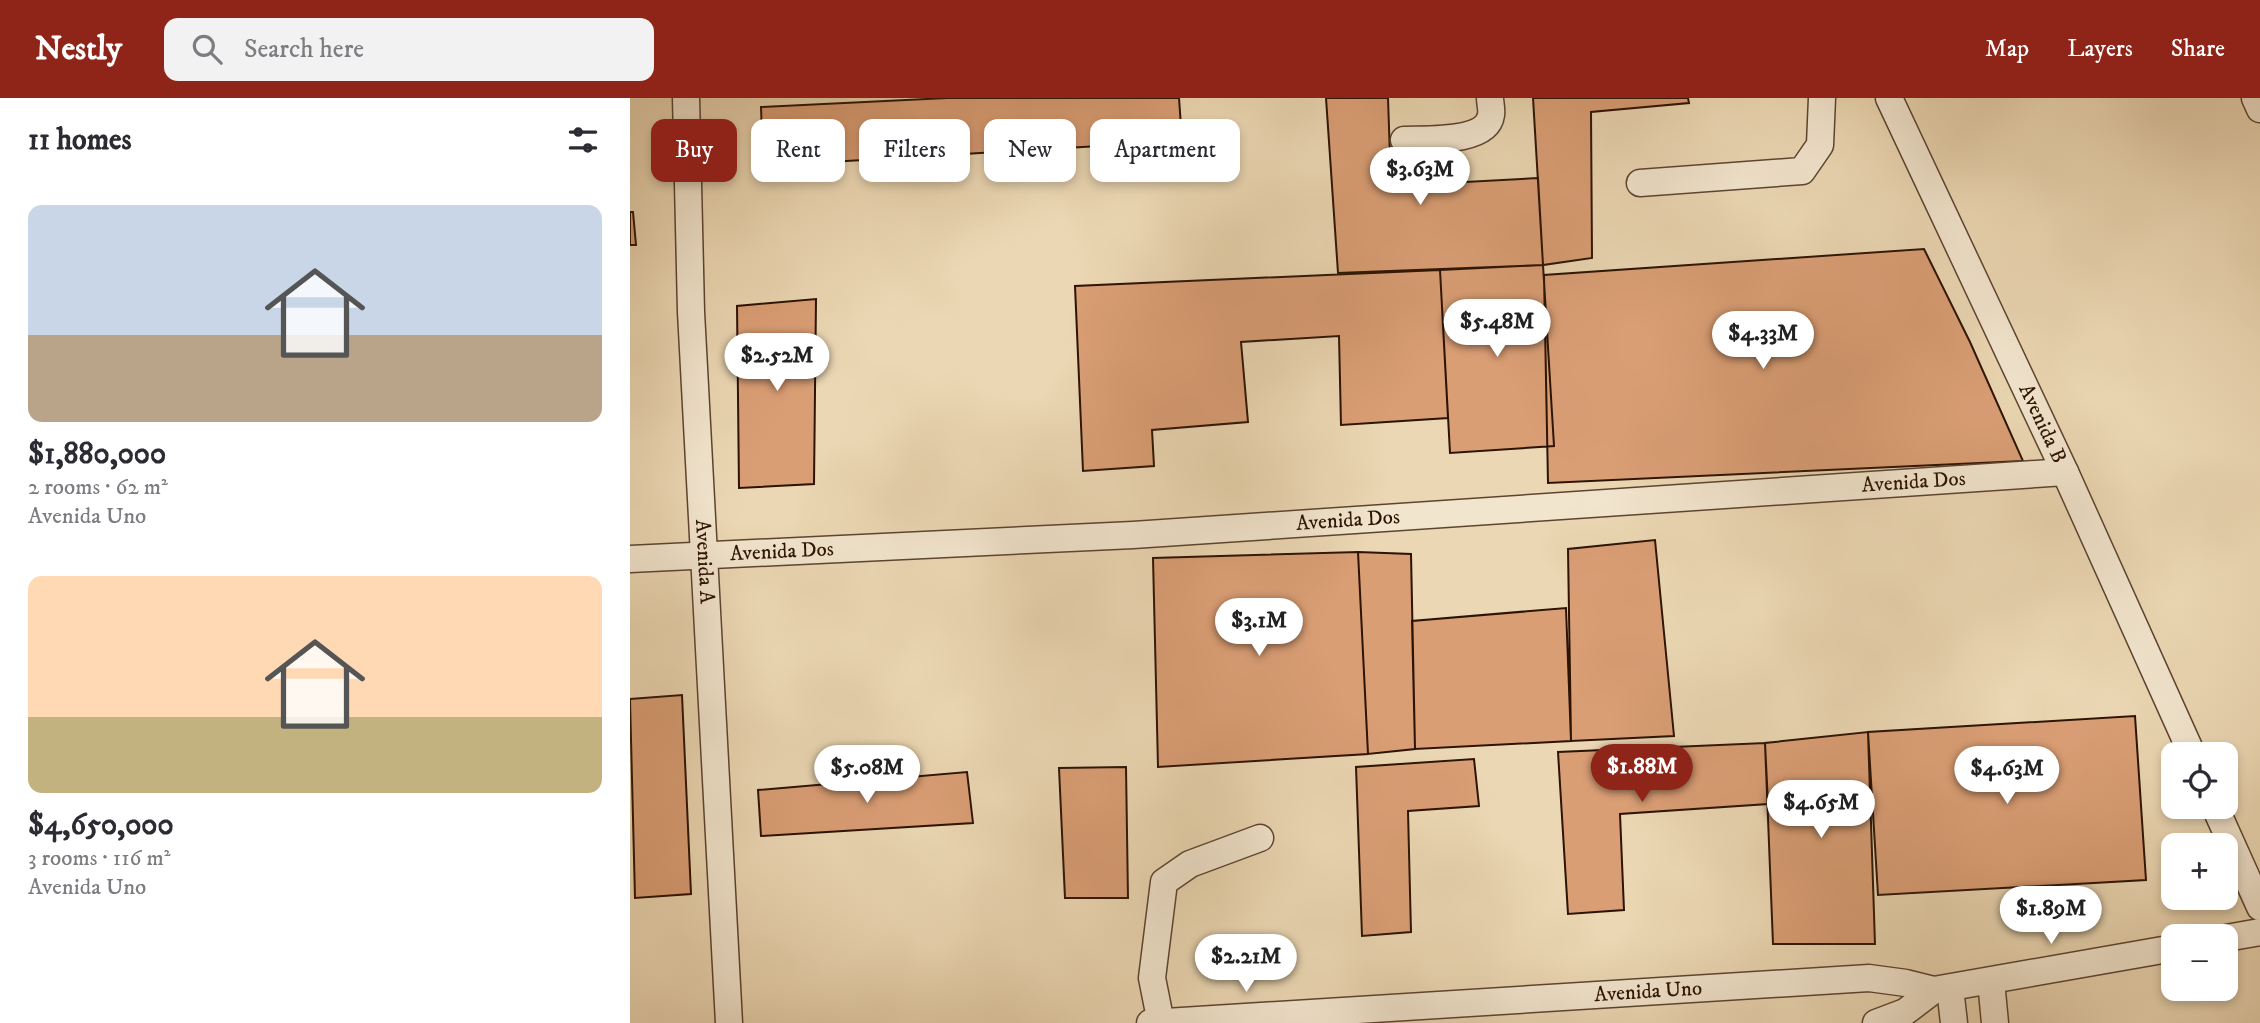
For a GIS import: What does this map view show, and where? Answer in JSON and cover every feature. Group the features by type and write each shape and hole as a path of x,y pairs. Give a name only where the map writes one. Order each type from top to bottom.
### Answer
{"street":[{"name":"Avenida A","path":"685,98 691,312 729,1023"},
{"path":"1404,140 1467,136 1484,129 1491,117 1490,98"},
{"path":"1640,183 1802,170 1820,145 1822,98"},
{"name":"Avenida B","path":"1889,98 2065,472 2187,742"},
{"path":"2255,98 2260,109"},
{"name":"Avenida Dos","path":"630,559 1133,535 2065,472"},
{"path":"2220,819 2260,907"},
{"path":"1161,1023 1152,978 1164,882 1190,864 1260,838"},
{"path":"2238,936 2260,932"},
{"name":"Avenida Uno","path":"1150,1023 1283,1019 1869,978 1942,989 2161,949"},
{"path":"1991,981 1995,1023"},
{"path":"1942,989 1954,1023"},
{"name":"Avenida Uno","path":"1876,1023 1905,1012 1942,989"}],"building":[{"path":"947,98 1179,98 1180,119 1090,119 1090,146 1076,147 1076,119 984,119 984,153 970,154 970,119 859,119 859,160 845,161 845,119 761,119 761,107"},
{"path":"1326,98 1388,98 1391,186 1538,178 1543,265 1338,273"},
{"path":"1533,98 1688,98 1689,103 1591,112 1592,258 1543,265"},
{"path":"630,212 633,212 636,245 630,245"},
{"path":"1924,249 1970,342 2023,461 1548,483 1544,275"},
{"path":"1543,265 1554,446 1450,453 1440,270"},
{"path":"1440,270 1448,418 1341,425 1339,336 1241,342 1248,422 1152,430 1154,466 1083,471 1075,286"},
{"path":"816,299 814,484 739,488 737,306"},
{"path":"1655,540 1674,736 1571,741 1568,549"},
{"path":"1358,552 1368,754 1158,767 1153,558"},
{"path":"1358,552 1411,554 1415,749 1368,754"},
{"path":"1566,608 1571,741 1415,749 1412,621"},
{"path":"682,695 691,894 635,898 630,699"},
{"path":"2135,716 2146,880 1878,895 1868,732"},
{"path":"1868,732 1875,944 1773,944 1765,743"},
{"path":"1765,743 1768,804 1620,814 1624,910 1568,914 1558,752"},
{"path":"1474,759 1479,806 1408,811 1411,932 1362,936 1356,767"},
{"path":"1126,767 1128,898 1065,898 1059,768"},
{"path":"967,772 973,823 761,836 758,790"}]}
